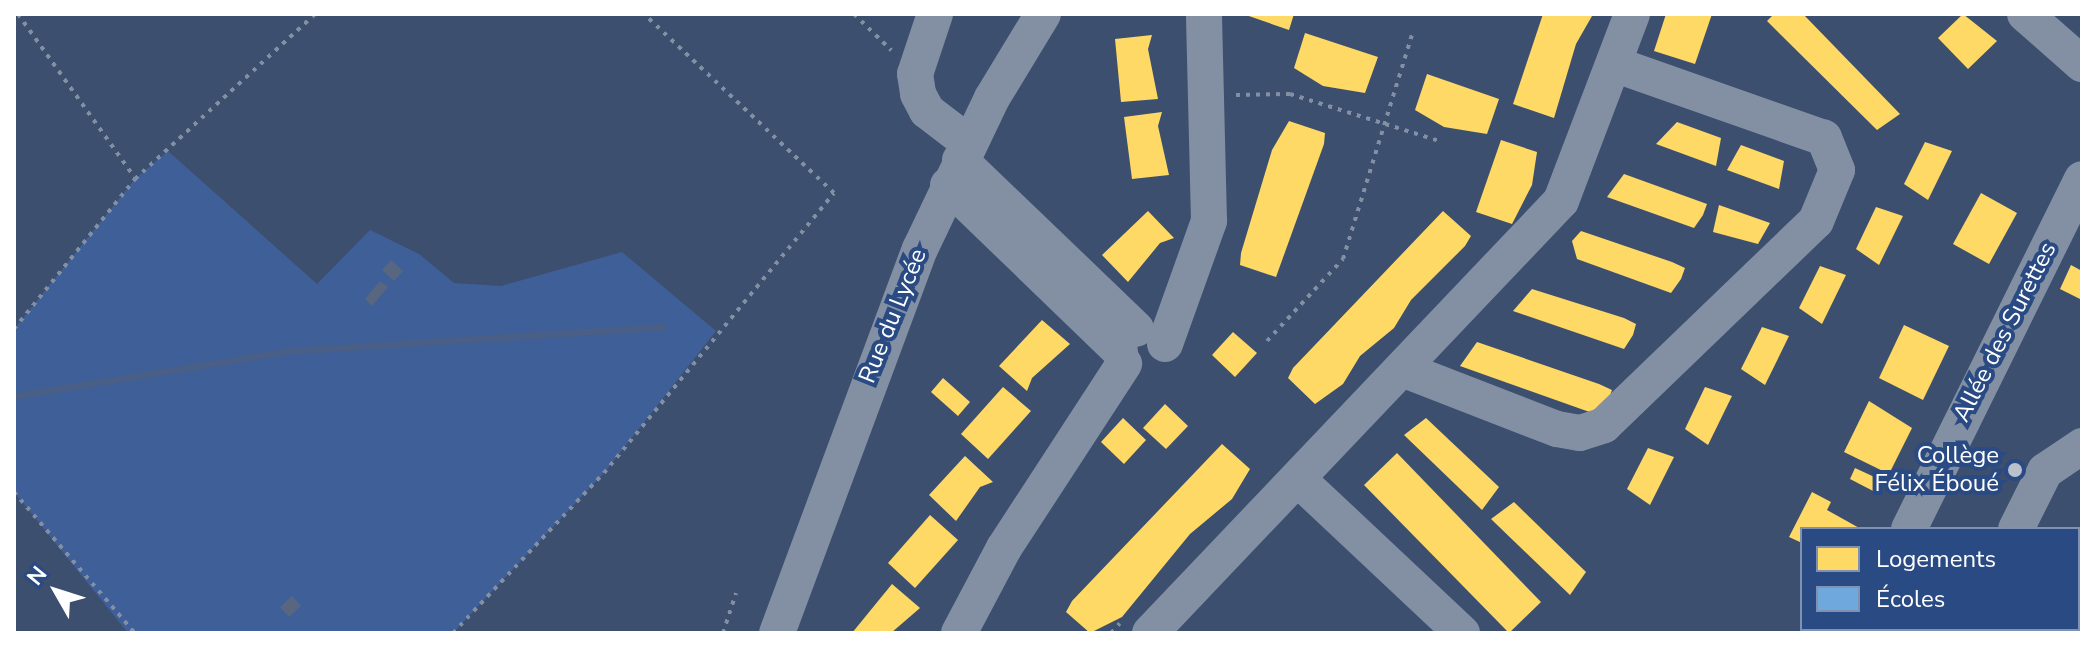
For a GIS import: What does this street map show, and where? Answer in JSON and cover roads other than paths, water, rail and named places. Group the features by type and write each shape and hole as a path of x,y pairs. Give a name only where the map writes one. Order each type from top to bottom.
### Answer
{"street":[{"path":"935,14 915,74 927,111 959,163 1134,354"},
{"name":"Rue du Lycée","path":"777,633 890,317 959,163 1043,14"},
{"path":"959,633 1004,548 1134,354 1182,302 1209,221 1204,14"},
{"path":"1150,633 1561,201 1632,14"},
{"path":"2025,14 2082,64"},
{"path":"1402,369 1557,429 1580,433 1604,425 1816,221 1837,170 1824,138 1614,64"},
{"name":"Allée des Surettes","path":"1910,527 2082,179"},
{"path":"2017,527 2045,471 2082,446"},
{"path":"1298,479 1462,633"}],"waterway":[{"path":"14,396 288,351 662,327"}],"place":[{"name":"Collège Félix Éboué","path":"2015,470"}]}
